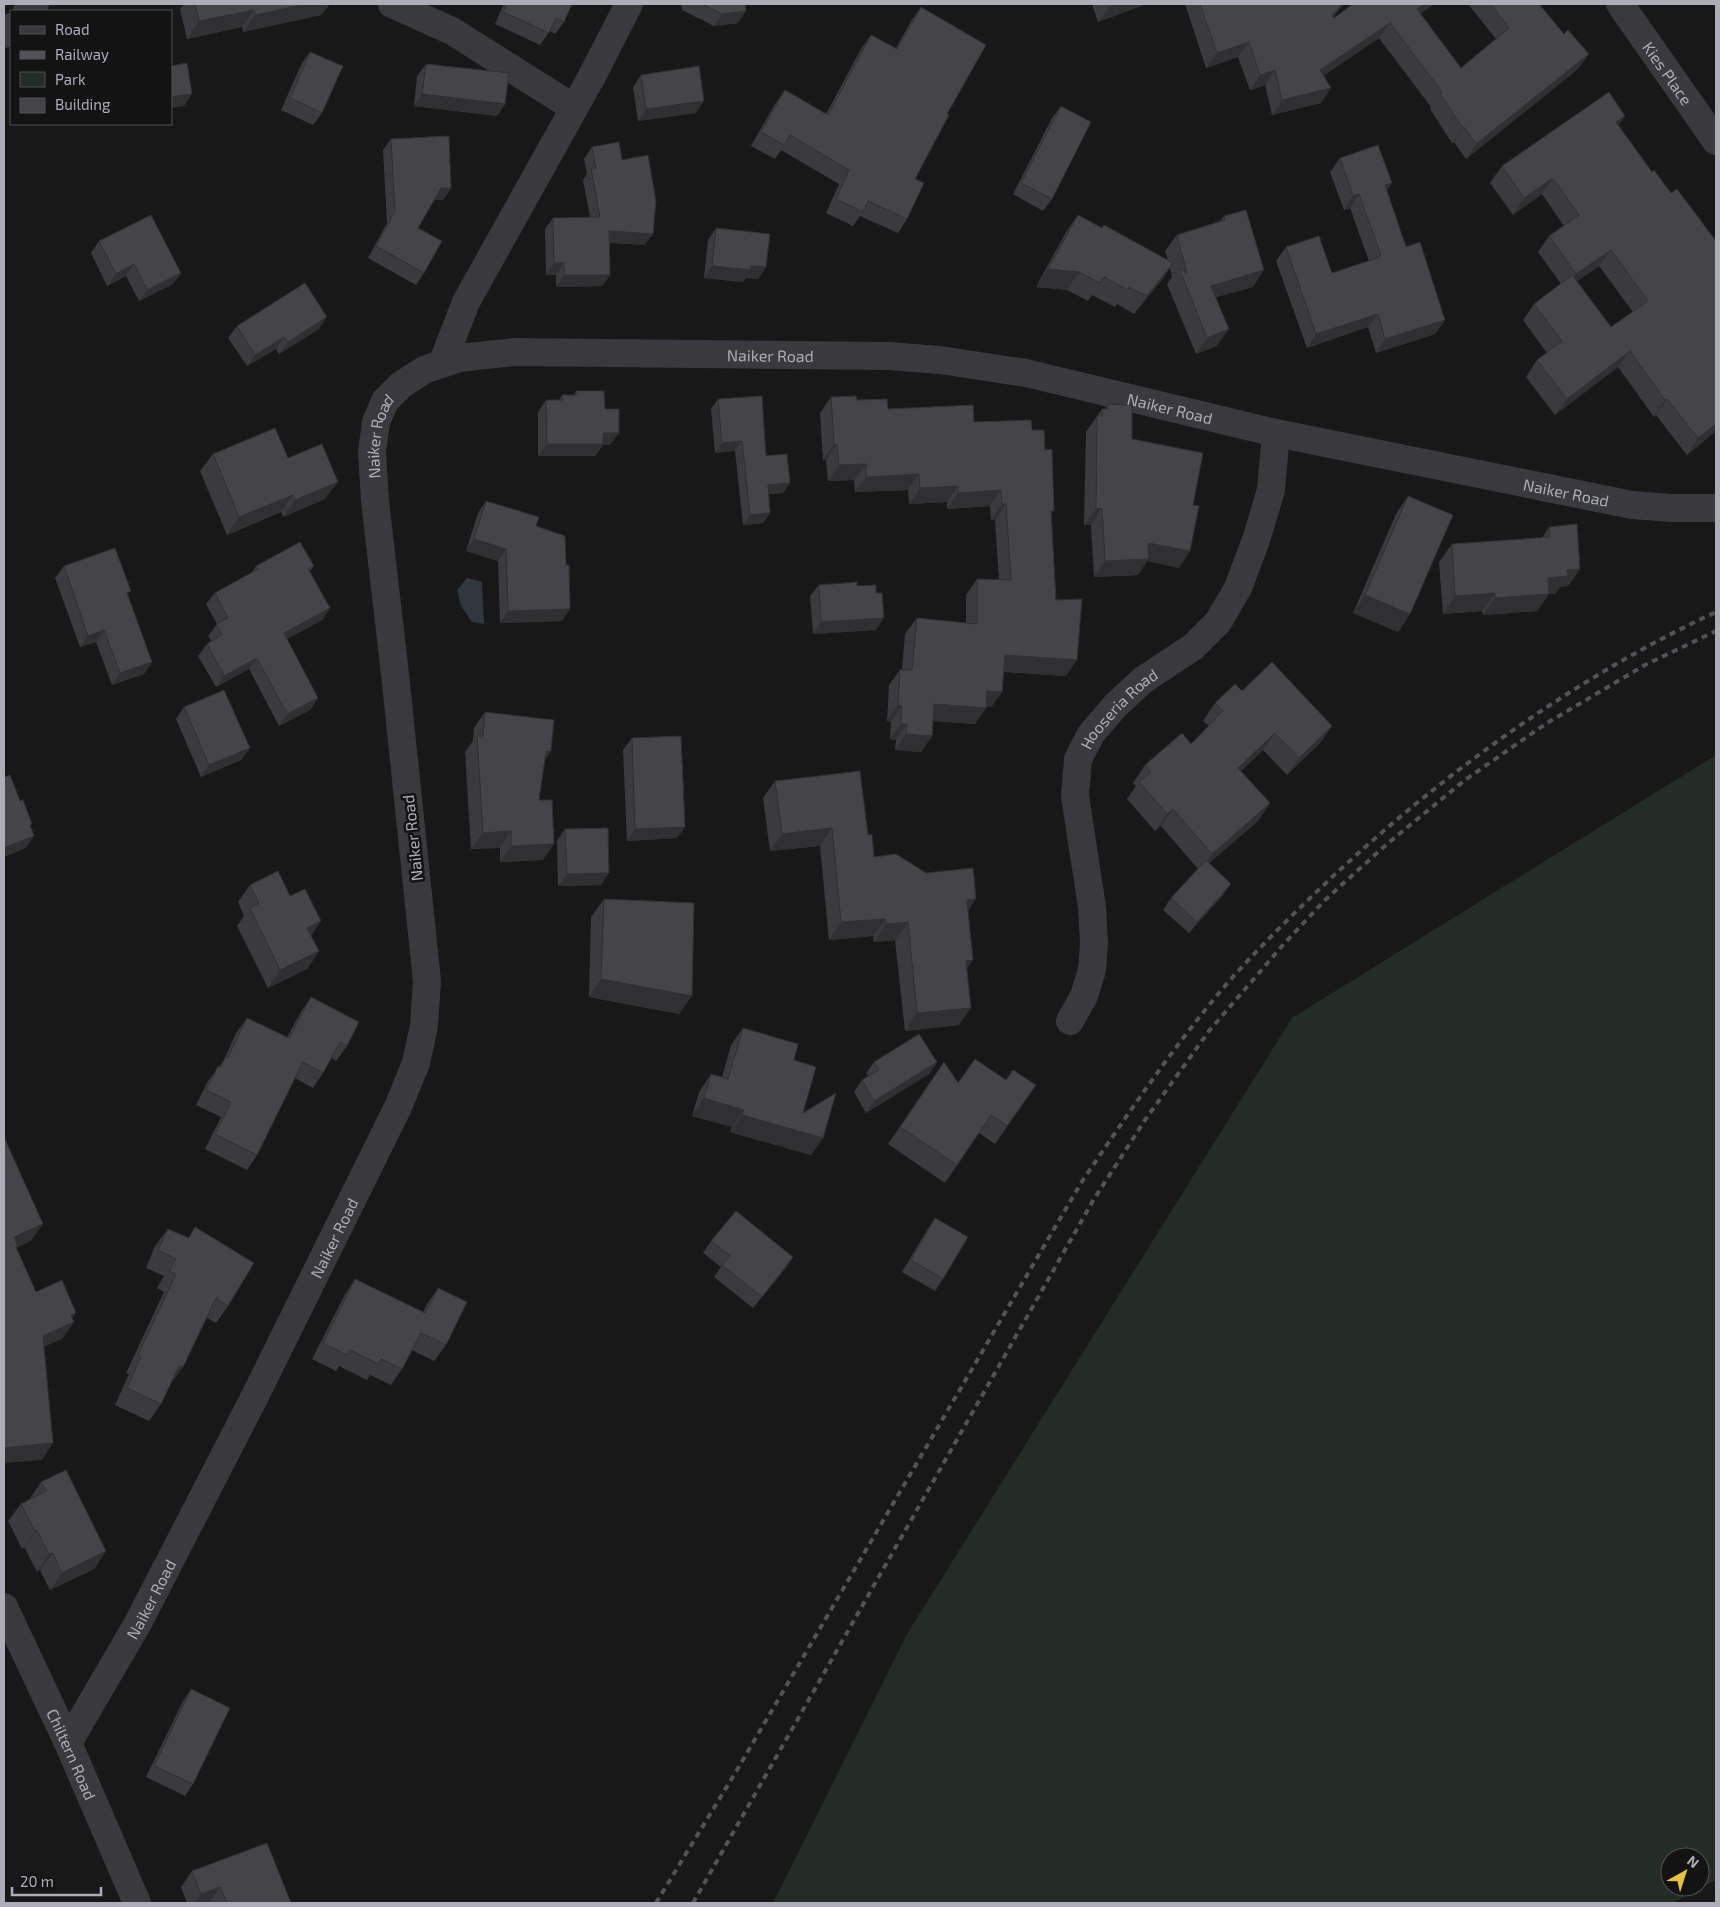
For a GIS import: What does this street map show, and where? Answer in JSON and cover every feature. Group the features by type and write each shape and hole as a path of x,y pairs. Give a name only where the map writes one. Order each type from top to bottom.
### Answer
{"street":[{"path":"392,4 452,31 574,108"},
{"path":"442,364 466,302 574,108 629,4"},
{"name":"Kies Place","path":"1620,4 1716,141"},
{"name":"Naiker Road","path":"68,1743 106,1681 160,1580 360,1187 398,1107 416,1063 424,1026 427,981 375,501 372,452 376,422 386,401 401,385 424,370 459,358 515,352 889,356 940,360 1026,373 1276,433 1632,505 1671,508 1716,508"},
{"name":"Hooseria Road","path":"1070,1021 1084,996 1092,970 1094,944 1092,907 1075,796 1078,759 1091,734 1115,706 1143,680 1193,647 1218,622 1238,588 1257,537 1271,490 1276,433"},
{"name":"Chiltern Road","path":"4,1607 68,1743 137,1903"}],"green space":[{"path":"1716,755 1716,1880 1710,1883 1710,1847 1660,1847 1660,1897 1683,1897 1672,1903 773,1903 907,1634 1292,1018"}],"shaded area":[{"path":"467,578 482,582 484,624 472,622 461,606 457,590"}],"building":[{"path":"195,4 306,4 255,15 254,10 199,21"},
{"path":"507,4 572,4 564,22 556,18 549,33 503,12"},
{"path":"702,4 745,4 746,11 722,14"},
{"path":"1200,4 1342,4 1332,16 1334,18 1353,4 1424,4 1417,9 1461,68 1509,28 1491,4 1539,4 1564,34 1568,30 1589,54 1476,144 1440,94 1442,92 1390,23 1320,70 1331,88 1282,100 1275,70 1260,75 1249,42 1217,53"},
{"path":"921,7 986,45 947,114 949,115 915,179 924,183 907,219 868,201 863,212 836,199 849,170 790,135 784,145 761,132 785,90 828,115 871,35 897,49"},
{"path":"310,52 343,66 322,113 290,98"},
{"path":"187,63 192,94 172,97 172,66"},
{"path":"426,64 509,73 505,104 422,94"},
{"path":"699,66 704,101 646,109 641,75"},
{"path":"1609,92 1625,116 1616,122 1652,172 1654,170 1671,193 1677,189 1716,241 1716,424 1698,438 1667,399 1665,400 1630,351 1567,399 1537,360 1562,341 1534,304 1572,275 1611,327 1648,301 1611,250 1576,274 1549,236 1579,215 1553,178 1524,198 1502,166"},
{"path":"1061,106 1091,122 1052,199 1021,183"},
{"path":"449,136 451,188 441,188 418,228 442,241 424,273 376,246 395,211 391,139"},
{"path":"619,142 622,160 648,155 656,201 653,234 609,231 610,275 564,275 564,263 554,263 553,218 600,217 591,168 596,168 592,147"},
{"path":"1378,145 1392,183 1385,185 1406,247 1420,242 1445,320 1385,339 1378,314 1316,334 1286,247 1319,236 1332,273 1380,257 1379,255 1381,255 1359,194 1353,196 1340,158"},
{"path":"1246,210 1264,270 1211,286 1229,329 1207,338 1179,268 1187,273 1177,235 1225,220 1224,216"},
{"path":"151,215 181,273 147,290 134,264 116,274 99,241"},
{"path":"1078,215 1102,228 1104,225 1173,263 1147,296 1129,287 1128,290 1104,277 1100,283 1079,272 1048,269"},
{"path":"716,228 770,234 766,267 751,266 751,270 712,266"},
{"path":"305,283 327,317 288,342 284,337 255,355 237,326"},
{"path":"576,391 604,391 605,409 619,409 619,433 603,433 603,444 547,444 546,400 563,400 562,395 576,395"},
{"path":"762,396 766,456 787,454 790,483 768,485 770,513 750,515 742,441 722,443 718,399"},
{"path":"856,396 857,400 887,399 888,409 973,405 974,422 1031,420 1032,430 1044,430 1045,450 1052,449 1054,511 1051,511 1056,600 1082,599 1077,660 1005,655 1002,692 987,691 986,708 934,704 932,736 906,734 907,724 901,724 902,706 898,705 900,670 912,670 917,618 977,624 977,579 1011,580 1006,504 1002,504 1001,490 958,493 958,486 920,488 919,474 866,477 866,464 839,465 837,444 834,444 831,397"},
{"path":"1108,404 1132,405 1132,439 1203,453 1193,505 1199,506 1190,551 1148,543 1149,559 1105,561 1102,508 1096,509 1097,416 1102,416 1102,409 1108,409"},
{"path":"275,428 288,458 322,444 338,482 295,500 293,495 239,517 213,454"},
{"path":"1408,496 1453,515 1410,614 1365,595"},
{"path":"486,501 539,517 536,526 565,536 566,565 569,565 570,609 508,611 506,549 474,539"},
{"path":"1577,524 1580,569 1567,570 1568,576 1548,578 1549,594 1495,598 1495,593 1455,596 1452,544 1550,537 1549,527"},
{"path":"300,542 314,566 308,569 330,608 284,633 318,698 287,714 257,658 224,676 207,644 222,635 216,624 228,618 215,593 258,569 256,566"},
{"path":"115,548 131,591 127,593 152,662 120,673 104,630 88,636 64,566"},
{"path":"857,582 857,586 876,585 876,593 882,593 884,618 821,622 819,585"},
{"path":"1272,662 1332,726 1299,758 1275,733 1238,768 1270,803 1212,854 1173,809 1167,814 1139,782 1151,772 1145,765 1182,733 1191,744 1223,711 1215,703 1235,684 1242,691"},
{"path":"224,690 250,748 209,765 184,707"},
{"path":"485,712 554,720 551,751 546,751 539,800 552,800 554,844 511,846 511,831 483,833 477,736 483,736"},
{"path":"681,736 685,827 635,829 632,738"},
{"path":"860,771 868,835 872,834 874,857 896,854 926,873 973,868 976,899 967,900 973,960 966,961 971,1008 917,1013 908,922 886,924 886,919 841,922 832,828 782,834 775,781"},
{"path":"4,775 5,777 10,775 20,801 23,800 32,824 30,825 34,836 4,848"},
{"path":"608,828 609,873 567,874 565,829"},
{"path":"1206,860 1231,884 1197,922 1171,898"},
{"path":"278,871 290,896 305,889 321,921 307,928 319,951 280,970 250,908 259,903 250,885"},
{"path":"604,899 694,903 692,996 601,979"},
{"path":"311,997 359,1022 347,1046 340,1042 323,1073 303,1062 257,1155 215,1134 231,1102 206,1090 218,1066 221,1067 226,1056 228,1057 247,1018 289,1038"},
{"path":"743,1028 798,1044 794,1060 816,1067 803,1113 836,1093 823,1138 742,1115 744,1110 704,1098 711,1074 728,1079"},
{"path":"919,1034 937,1062 874,1101 862,1080 879,1070 874,1062"},
{"path":"975,1059 1006,1080 1013,1070 1036,1085 1007,1126 991,1115 957,1165 900,1127 944,1062 958,1083"},
{"path":"4,1137 43,1224 14,1237 18,1246 16,1247 36,1292 62,1280 76,1313 71,1315 74,1322 43,1336 53,1443 4,1448"},
{"path":"736,1211 793,1257 762,1297 722,1265 730,1256 711,1241"},
{"path":"935,1218 968,1237 943,1279 911,1260"},
{"path":"195,1227 254,1263 228,1306 216,1298 183,1367 179,1366 161,1404 127,1388 141,1357 138,1355 176,1274 169,1271 176,1259 158,1250 168,1229 189,1238"},
{"path":"355,1279 425,1313 438,1288 467,1302 446,1345 421,1333 402,1369 381,1359 378,1364 350,1350 347,1355 323,1343"},
{"path":"66,1470 106,1551 62,1573 53,1553 49,1554 21,1504 46,1491 41,1482"},
{"path":"191,1689 230,1708 193,1784 154,1766"},
{"path":"267,1843 291,1903 227,1903 220,1887 201,1894 192,1871"}],"railway":[{"path":"656,1903 737,1770 1081,1183 1165,1062 1219,993 1272,935 1306,902 1398,818 1448,778 1499,740 1606,670 1716,612"},
{"path":"693,1903 1094,1199 1145,1120 1209,1031 1283,945 1325,900 1387,844 1465,780 1547,723 1645,665 1716,631"}]}
